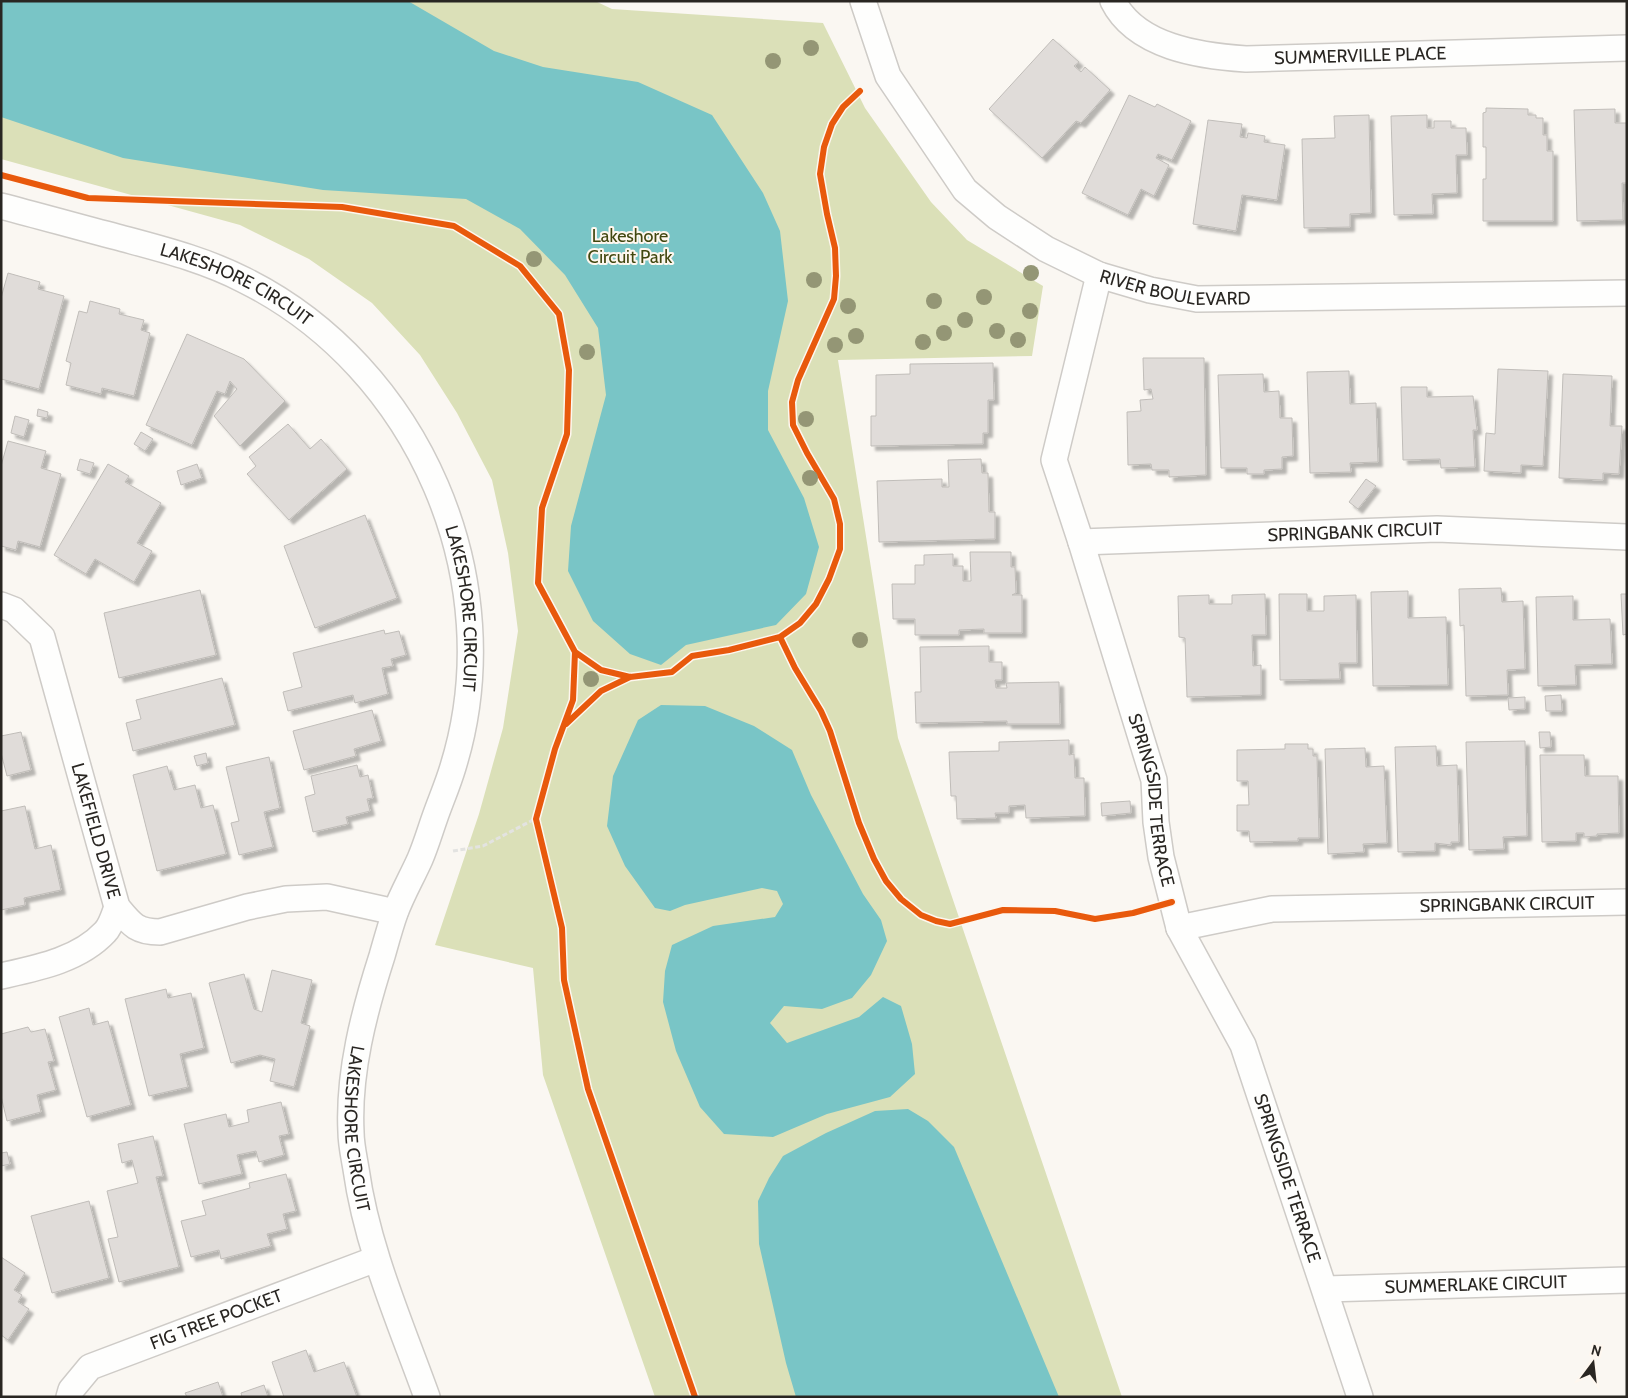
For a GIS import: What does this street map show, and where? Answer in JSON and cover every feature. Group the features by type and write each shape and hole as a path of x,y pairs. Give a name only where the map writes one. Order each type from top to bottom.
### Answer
{"street":[{"name":"RIVER BOULEVARD","path":"863,1 888,76 965,190 997,217 1046,249 1099,275 1150,290 1198,300 1627,293"},
{"name":"SUMMERVILLE PLACE","path":"1113,1 1117,10 1134,27 1160,42 1216,57 1246,60 1627,48"},
{"name":"LAKESHORE CIRCUIT","path":"1,206 190,256 243,279 290,305 335,342 369,377 400,419 425,460 448,514 462,567 469,621 470,666 467,708 454,767 421,857 395,912 372,986 354,1063 350,1132 360,1197 376,1259 427,1397"},
{"name":"SPRINGSIDE TERRACE","path":"1099,275 1054,460 1154,780 1160,857 1179,928 1243,1045 1326,1289 1360,1397"},
{"name":"SPRINGBANK CIRCUIT","path":"1081,542 1437,529 1627,537"},
{"name":"LAKEFIELD DRIVE","path":"1,605 14,610 42,637 117,907 134,927 148,932 160,932 286,898 327,896 395,912"},
{"name":"SPRINGBANK CIRCUIT","path":"1179,928 1272,909 1627,902"},
{"path":"1,976 61,960 86,948 107,931 117,907"},
{"name":"FIG TREE POCKET","path":"69,1397 71,1390 90,1367 376,1259"},
{"name":"SUMMERLAKE CIRCUIT","path":"1326,1289 1627,1280"}],"path":[{"path":"575,652 601,670 630,677 672,672 692,656 729,650 780,637 800,623 816,604 829,579 840,549 840,524 834,499 806,453 793,425 792,402 798,380 834,299 836,276 835,248 820,174 824,147 843,106 860,91"},
{"path":"780,637 830,731 859,823 874,860 886,881 901,899 921,915 936,922 950,924 1003,910 1055,911 1095,919 1133,913 1172,902"},
{"path":"421,857 482,846 536,819"}],"green space":[{"name":"Lakeshore Circuit Park","path":"1,1 595,1 612,9 823,23 865,108 931,202 967,240 1043,286 1032,356 838,360 898,738 1122,1397 655,1397 543,1075 533,968 435,945 479,814 503,728 518,631 508,553 492,480 457,413 420,355 372,303 309,259 240,225 1,159"}],"water":[{"path":"1,1 408,1 494,51 543,67 638,82 712,115 763,193 780,231 788,301 768,391 768,430 804,498 819,547 806,594 776,625 686,645 661,665 630,654 593,621 568,571 571,526 606,395 598,328 565,275 520,229 466,199 323,190 123,158 1,117"},
{"path":"661,705 705,706 754,726 792,750 811,795 863,894 881,920 887,941 871,975 852,998 822,1009 784,1006 770,1023 787,1043 859,1017 883,997 901,1006 912,1044 915,1074 890,1097 827,1114 773,1137 724,1134 700,1107 676,1051 663,1002 665,971 672,945 713,926 775,917 783,904 777,891 762,888 685,905 670,911 655,908 625,866 607,826 613,776 638,720"},
{"path":"908,1109 928,1121 954,1147 1059,1397 796,1397 786,1363 759,1244 758,1201 769,1178 783,1156 826,1133 875,1111"}],"building":[{"path":"1053,39 1079,62 1074,66 1081,72 1085,67 1110,90 1081,123 1076,121 1042,158 989,109"},
{"path":"1129,95 1155,107 1157,104 1191,121 1172,160 1158,154 1156,158 1169,165 1154,196 1141,189 1128,215 1082,193"},
{"path":"1486,108 1528,109 1528,115 1536,115 1536,118 1543,118 1543,135 1547,135 1547,151 1553,151 1553,221 1483,221 1483,179 1486,179 1486,147 1483,147 1483,113 1486,112"},
{"path":"1615,109 1615,123 1627,123 1627,183 1622,183 1623,220 1577,221 1574,110"},
{"path":"1369,115 1371,213 1350,214 1350,227 1304,228 1302,139 1335,138 1334,116"},
{"path":"1427,115 1427,128 1434,128 1434,121 1451,121 1451,128 1466,128 1467,155 1456,155 1457,193 1432,194 1433,214 1394,215 1391,116"},
{"path":"1208,120 1242,124 1240,137 1247,138 1248,133 1265,136 1264,142 1285,145 1277,200 1242,195 1236,231 1193,224"},
{"path":"8,273 40,282 38,289 64,296 39,389 1,379 1,298"},
{"path":"90,301 120,309 119,314 144,320 141,330 150,333 134,396 102,388 101,394 66,385 71,363 66,361 79,311 87,313"},
{"path":"187,334 244,359 285,401 240,446 214,416 237,389 230,381 225,394 217,391 192,445 146,425"},
{"path":"1143,358 1204,358 1206,475 1169,477 1169,470 1152,470 1151,464 1128,465 1127,412 1141,411 1140,400 1153,399 1151,389 1144,390"},
{"path":"993,363 994,400 988,400 988,433 983,433 983,444 871,446 871,416 876,416 876,375 910,374 910,364"},
{"path":"1498,369 1548,371 1543,466 1521,465 1521,473 1484,471 1486,433 1495,434"},
{"path":"1349,371 1350,404 1376,403 1378,462 1350,463 1351,472 1310,473 1307,372"},
{"path":"1263,374 1264,392 1279,391 1280,418 1292,418 1293,456 1282,457 1282,469 1264,470 1264,474 1247,474 1247,468 1221,468 1218,375"},
{"path":"1563,374 1612,376 1610,426 1622,426 1619,474 1603,473 1603,480 1559,478"},
{"path":"1401,387 1427,387 1427,397 1473,396 1477,430 1473,430 1475,467 1441,468 1440,459 1403,460"},
{"path":"38,409 48,412 47,418 37,416"},
{"path":"15,416 29,420 24,437 11,433"},
{"path":"288,424 310,449 321,439 347,469 289,520 247,474 256,466 249,457"},
{"path":"141,432 153,439 145,451 134,444"},
{"path":"8,441 46,451 41,468 61,474 40,547 18,541 16,550 1,546 1,466"},
{"path":"80,459 94,463 90,474 77,470"},
{"path":"981,459 982,473 988,473 989,512 995,512 995,539 879,542 877,481 942,479 942,487 949,487 948,460"},
{"path":"108,464 129,476 125,482 161,503 137,543 152,551 134,582 95,559 86,574 54,555"},
{"path":"197,464 202,478 181,485 177,471"},
{"path":"1366,479 1376,486 1358,509 1349,502"},
{"path":"365,515 397,598 315,628 284,546"},
{"path":"970,552 1011,552 1011,567 1015,567 1016,593 1012,595 1022,595 1022,633 984,633 984,629 959,630 959,635 915,635 915,619 893,619 892,584 915,584 915,565 924,565 924,555 953,554 953,566 963,566 963,581 971,581"},
{"path":"1501,588 1502,602 1523,601 1525,669 1507,670 1508,695 1466,696 1464,625 1460,626 1459,589"},
{"path":"200,590 216,655 119,678 104,613"},
{"path":"1408,591 1408,618 1446,617 1448,685 1373,686 1371,592"},
{"path":"1265,594 1266,635 1252,635 1253,666 1261,665 1261,695 1187,697 1185,638 1179,637 1178,596 1209,595 1209,604 1232,604 1232,595"},
{"path":"1279,594 1307,594 1307,611 1324,611 1324,596 1356,595 1357,663 1339,663 1340,679 1280,680"},
{"path":"1621,594 1627,594 1627,634 1623,635"},
{"path":"1573,596 1573,620 1610,619 1612,664 1575,665 1576,685 1538,686 1536,597"},
{"path":"384,630 385,634 399,631 406,655 391,659 393,666 382,668 388,694 355,703 353,695 288,711 283,692 302,687 293,653"},
{"path":"989,646 989,662 1002,662 1002,680 995,680 996,688 1007,688 1006,683 1059,682 1060,724 1007,724 1007,721 916,723 915,692 921,692 920,647"},
{"path":"222,678 235,725 133,751 126,723 141,719 136,700"},
{"path":"1561,695 1562,711 1546,711 1545,696"},
{"path":"1525,697 1525,709 1509,710 1508,698"},
{"path":"372,710 381,741 354,749 356,756 304,770 293,731"},
{"path":"21,732 31,770 7,776 1,753 1,736"},
{"path":"1539,732 1550,732 1551,747 1540,748"},
{"path":"1069,740 1069,755 1074,754 1075,778 1084,778 1085,816 1026,818 1025,805 1009,806 1009,813 995,813 996,818 957,819 956,796 951,796 949,752 999,751 999,742"},
{"path":"1525,741 1527,836 1503,837 1504,849 1469,850 1466,742"},
{"path":"1285,744 1308,744 1308,749 1313,749 1313,756 1317,756 1319,838 1298,838 1298,841 1250,842 1249,831 1237,831 1237,805 1249,805 1248,781 1237,781 1237,750 1285,749"},
{"path":"1436,746 1437,766 1457,765 1459,842 1451,842 1451,845 1435,843 1435,851 1398,852 1395,747"},
{"path":"1365,748 1366,767 1384,766 1387,843 1363,844 1364,852 1328,854 1325,749"},
{"path":"206,753 208,763 197,766 194,756"},
{"path":"1540,755 1584,755 1585,776 1618,776 1619,833 1597,834 1597,836 1584,837 1584,833 1576,833 1576,841 1542,842"},
{"path":"269,757 280,808 264,812 273,847 239,855 231,823 239,821 226,767"},
{"path":"357,765 360,777 368,775 373,798 367,799 370,811 346,817 348,824 313,832 305,797 315,794 311,776"},
{"path":"167,766 174,790 195,785 201,808 213,805 226,854 157,871 133,775"},
{"path":"1130,801 1131,813 1102,816 1101,803"},
{"path":"25,806 35,849 51,845 61,890 24,898 25,905 1,910 1,811"},
{"path":"272,970 312,980 301,1023 310,1026 294,1087 270,1081 275,1059 260,1055 231,1063 209,983 244,974 254,1009 262,1012"},
{"path":"166,989 168,998 191,993 204,1048 180,1054 188,1087 149,1096 125,999"},
{"path":"89,1008 93,1025 108,1021 131,1105 87,1117 59,1017"},
{"path":"28,1027 31,1032 45,1029 54,1061 48,1062 56,1090 37,1095 41,1112 7,1121 1,1096 1,1034"},
{"path":"281,1102 289,1134 279,1136 284,1155 259,1162 256,1151 237,1155 242,1174 199,1184 184,1124 226,1114 229,1127 249,1122 247,1110"},
{"path":"153,1136 163,1176 156,1177 179,1267 119,1282 108,1239 118,1237 107,1191 138,1183 132,1160 122,1163 118,1144"},
{"path":"7,1152 10,1164 1,1166 1,1153"},
{"path":"286,1174 296,1211 283,1214 287,1229 267,1234 271,1246 221,1259 219,1250 191,1257 181,1221 206,1215 202,1201 250,1188 249,1183"},
{"path":"89,1201 109,1278 52,1293 31,1216"},
{"path":"1,1257 25,1273 14,1290 22,1295 18,1302 29,1309 8,1340 1,1335"},
{"path":"306,1350 314,1372 344,1362 357,1397 284,1397 272,1362"},
{"path":"218,1382 223,1397 187,1397 185,1393"},
{"path":"264,1385 268,1397 242,1397 241,1393"}],"cycle path":[{"path":"575,652 601,670 630,677 672,672 692,656 729,650 780,637 800,623 816,604 829,579 840,549 840,524 834,499 793,425 792,402 798,380 834,299 836,276 835,248 820,174 824,147 832,124 843,107 860,91"},
{"path":"1,175 88,198 342,207 454,226 520,266 559,314 569,370 567,434 542,508 538,583 575,652 573,700 555,749 536,819 562,928 564,980 588,1089 695,1397"},
{"path":"780,637 830,731 859,823 874,859 886,881 901,899 921,915 950,924 1003,910 1055,911 1095,919 1133,913 1172,902"},
{"path":"566,724 601,691 630,677"}]}
